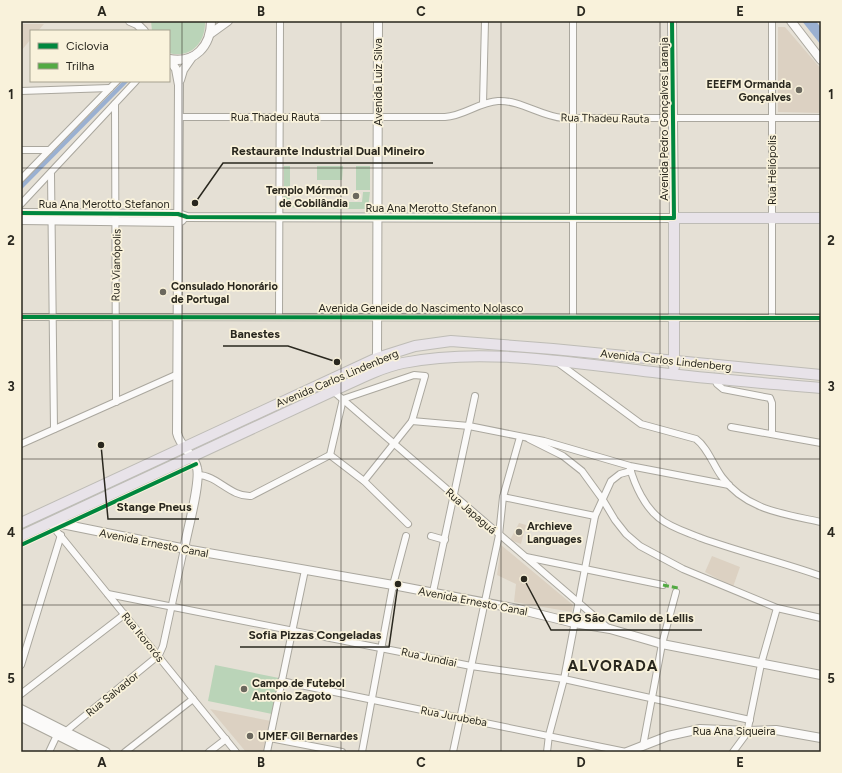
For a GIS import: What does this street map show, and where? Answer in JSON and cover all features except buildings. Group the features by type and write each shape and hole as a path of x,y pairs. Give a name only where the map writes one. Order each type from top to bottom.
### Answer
{"main road":[{"name":"Rua Ana Merotto Stefanon","path":"674,218 821,218"},
{"name":"Avenida Pedro Gonçalves Laranja","path":"673,375 674,361 672,317 674,218"},
{"name":"Avenida Carlos Lindenberg","path":"21,523 377,358 415,346 450,341 553,348 821,375"},
{"name":"Avenida Carlos Lindenberg","path":"21,536 333,391 380,370 402,363 427,359 474,357 555,361 673,375 821,388"}],"street":[{"path":"130,21 137,24 144,30"},
{"path":"170,59 181,60 192,57 202,50 210,34 210,21"},
{"path":"210,34 228,21"},
{"path":"279,317 280,21"},
{"name":"Avenida Luiz Silva","path":"377,358 379,118 378,21"},
{"path":"483,104 485,21"},
{"path":"573,21 573,317"},
{"name":"Avenida Pedro Gonçalves Laranja","path":"672,21 674,218"},
{"name":"Rua Heliópolis","path":"772,21 772,318"},
{"path":"791,21 821,60"},
{"path":"179,85 183,70 192,57"},
{"path":"159,655 172,606 198,475 193,456 185,447 177,433 179,85 178,74 170,61"},
{"path":"21,179 115,82"},
{"path":"21,204 51,174 135,82"},
{"path":"21,91 110,88"},
{"name":"Rua Thadeu Rauta","path":"179,117 449,117 483,104 498,101 510,102 550,116 573,118 821,118"},
{"name":"Rua Vianópolis","path":"115,104 116,402"},
{"path":"21,150 49,150"},
{"path":"51,174 54,429"},
{"name":"Rua Ana Merotto Stefanon","path":"21,213 52,217"},
{"name":"Rua Ana Merotto Stefanon","path":"21,220 52,217 674,218"},
{"name":"Avenida Geneide do Nascimento Nolasco","path":"21,317 821,318"},
{"path":"555,361 641,424 652,428 688,435 696,439 702,445 728,485 745,499 760,508 821,522"},
{"path":"21,444 178,374"},
{"path":"198,475 206,476 242,495 251,496 330,455 343,399 414,375 425,376 426,379 412,421 364,481"},
{"path":"714,378 717,384 723,389 770,398 772,402 772,434"},
{"name":"Rua Japaguá","path":"333,391 578,604 610,629"},
{"path":"433,592 475,396"},
{"path":"412,421 469,426 544,441 630,468 728,485"},
{"path":"731,427 821,443"},
{"path":"453,752 499,534 503,497 520,437"},
{"path":"529,439 573,463 582,471 603,500 615,520 626,534 640,546 683,569 777,608 821,618"},
{"path":"330,455 364,481 408,524"},
{"path":"547,752 549,735 564,679 595,516 611,481 630,468"},
{"path":"630,468 640,493 650,508 660,518 675,528 727,547 821,576"},
{"path":"503,497 595,516"},
{"name":"Rua Itororós","path":"51,522 236,752"},
{"name":"Avenida Ernesto Canal","path":"51,522 184,549 433,592 485,604 518,609 574,623 610,629 662,644 821,675"},
{"path":"21,665 61,536"},
{"path":"362,752 393,585 406,536"},
{"path":"430,536 445,540"},
{"path":"524,557 663,585"},
{"path":"267,752 281,681 294,630 305,570"},
{"path":"643,746 662,644 676,592"},
{"name":"Rua Jundiai","path":"108,594 382,647 471,666 564,679 750,720"},
{"path":"733,752 744,740 748,731 761,664 777,608"},
{"path":"21,694 125,614"},
{"name":"Rua Salvador","path":"66,732 159,655"},
{"name":"Rua Jurubeba","path":"281,681 626,752"},
{"path":"125,752 193,699"},
{"path":"21,710 106,752"},
{"path":"21,717 91,752"},
{"name":"Rua Ana Siqueira","path":"626,752 682,731 700,729 748,731 776,730 821,738"},
{"path":"49,752 57,735"},
{"path":"270,738 342,752"},
{"path":"209,752 226,739"}],"shaded area":[{"path":"21,24 44,24 39,30 30,30 30,40 21,51"},
{"name":"EEEFM Ormanda Gonçalves","path":"778,27 785,27 821,69 821,113 778,112"},
{"name":"Archieve Languages","path":"519,523 526,525 521,544 510,540"},
{"path":"501,545 573,605 572,612 514,602 516,584 497,575"},
{"path":"712,556 740,567 733,587 705,572"},
{"name":"UMEF Gil Bernardes","path":"210,709 271,721 265,752 246,752"}],"green space":[{"path":"151,21 205,21 205,29 200,42 196,47 184,53 170,53 170,30 152,30"},
{"path":"284,166 290,166 290,202 324,202 324,209 284,207"},
{"path":"317,166 343,166 342,180 317,180"},
{"path":"356,166 370,166 370,190 356,190"},
{"path":"363,192 370,192 368,209 328,209 328,202 362,202"},
{"path":"174,457 176,459 21,531 21,528"},
{"name":"Campo de Futebol Antonio Zagoto","path":"215,665 279,678 272,714 208,701"}],"water":[{"path":"802,21 816,21 821,28 821,45"},
{"path":"122,82 128,82 21,190 21,184"}],"marked path":[{"path":"663,585 678,588"}],"cycle path":[{"path":"21,213 178,214 187,217 674,218 672,21"},
{"path":"21,317 821,318"},
{"path":"21,545 196,464"}],"place":[{"name":"EEEFM Ormanda Gonçalves","path":"799,90"},
{"name":"Templo Mórmon de Cobilândia","path":"356,196"},
{"name":"Restaurante Industrial Dual Mineiro","path":"195,203"},
{"name":"Consulado Honorário de Portugal","path":"163,292"},
{"name":"Banestes","path":"337,362"},
{"name":"Stange Pneus","path":"101,445"},
{"name":"Archieve Languages","path":"519,532"},
{"name":"EPG São Camilo de Lellis","path":"524,579"},
{"name":"Sofia Pizzas Congeladas","path":"398,584"},
{"name":"Campo de Futebol Antonio Zagoto","path":"244,689"},
{"name":"UMEF Gil Bernardes","path":"250,736"}],"district":[{"name":"ALVORADA","path":"613,666"}]}
